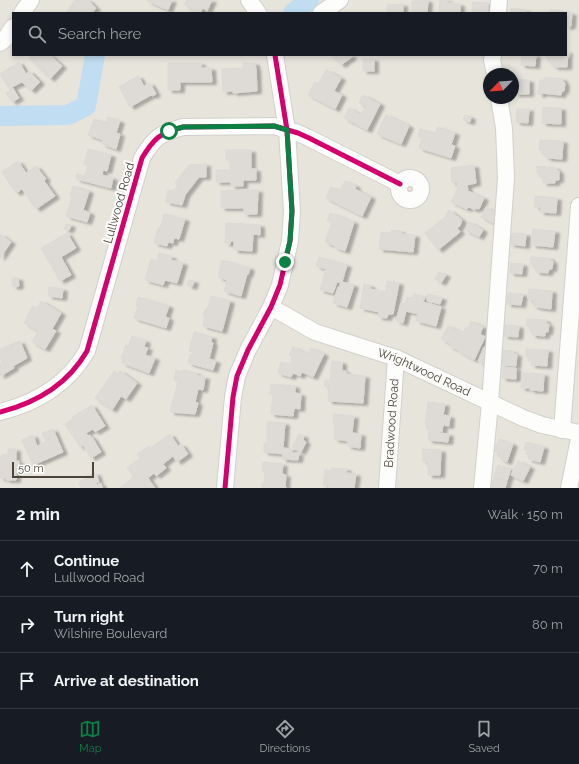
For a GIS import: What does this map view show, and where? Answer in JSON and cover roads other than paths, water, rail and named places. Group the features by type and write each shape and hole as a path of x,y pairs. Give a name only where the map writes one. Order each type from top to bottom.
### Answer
{"street":[{"path":"23,12 31,0"},
{"path":"249,0 257,12"},
{"path":"323,12 340,0"},
{"path":"498,12 500,0"},
{"path":"0,43 12,28"},
{"path":"225,488 233,397 237,376 248,350 271,307 280,284 290,241 292,211 287,130 275,56"},
{"path":"493,56 494,68"},
{"path":"482,488 490,403 506,178 504,128 500,104"},
{"name":"Lullwood Road","path":"0,412 15,409 37,399 57,386 81,362 87,351 142,158 157,137 169,131 183,127 274,126 309,138 400,184"},
{"path":"562,430 579,206"},
{"name":"Wrightwood Road","path":"271,307 315,332 396,358 523,418 562,430 579,433"},
{"name":"Bradwood Road","path":"387,488 396,358"},
{"path":"568,488 579,439"}],"waterway":[{"path":"294,12 309,0"},
{"path":"0,116 68,115 86,106 95,56"}]}
